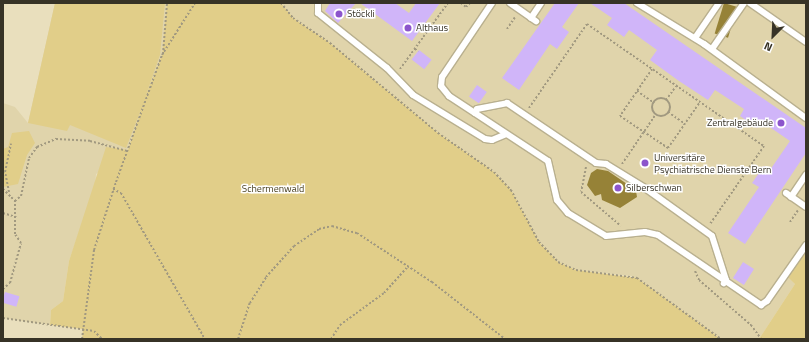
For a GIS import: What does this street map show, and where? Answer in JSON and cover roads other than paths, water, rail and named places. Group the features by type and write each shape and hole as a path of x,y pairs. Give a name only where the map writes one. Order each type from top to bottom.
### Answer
{"lane":[{"path":"318,3 318,13 394,77 413,95 485,139 492,140 506,134"},
{"path":"492,3 440,80 446,93 548,161 558,200 568,213 606,236 645,232 658,235 724,283 756,304 764,304 806,245"},
{"path":"510,3 534,19 541,3"},
{"path":"637,3 712,49 743,71 741,74 806,118"},
{"path":"695,38 719,3"},
{"path":"712,49 744,3"},
{"path":"750,3 806,42"},
{"path":"475,113 477,109 507,103 589,159 617,171 706,230 712,236 726,280 724,283"},
{"path":"791,197 804,183 806,176"},
{"path":"786,193 804,206"}],"place":[{"name":"Stöckli","path":"339,14"},
{"name":"Althaus","path":"408,28"},
{"name":"Zentralgebäude","path":"781,123"},
{"name":"Universitäre Psychiatrische Dienste Bern","path":"645,163"},
{"name":"Silberschwan","path":"618,188"}],"park label":[{"name":"Schermenwald","path":"273,189"}]}
